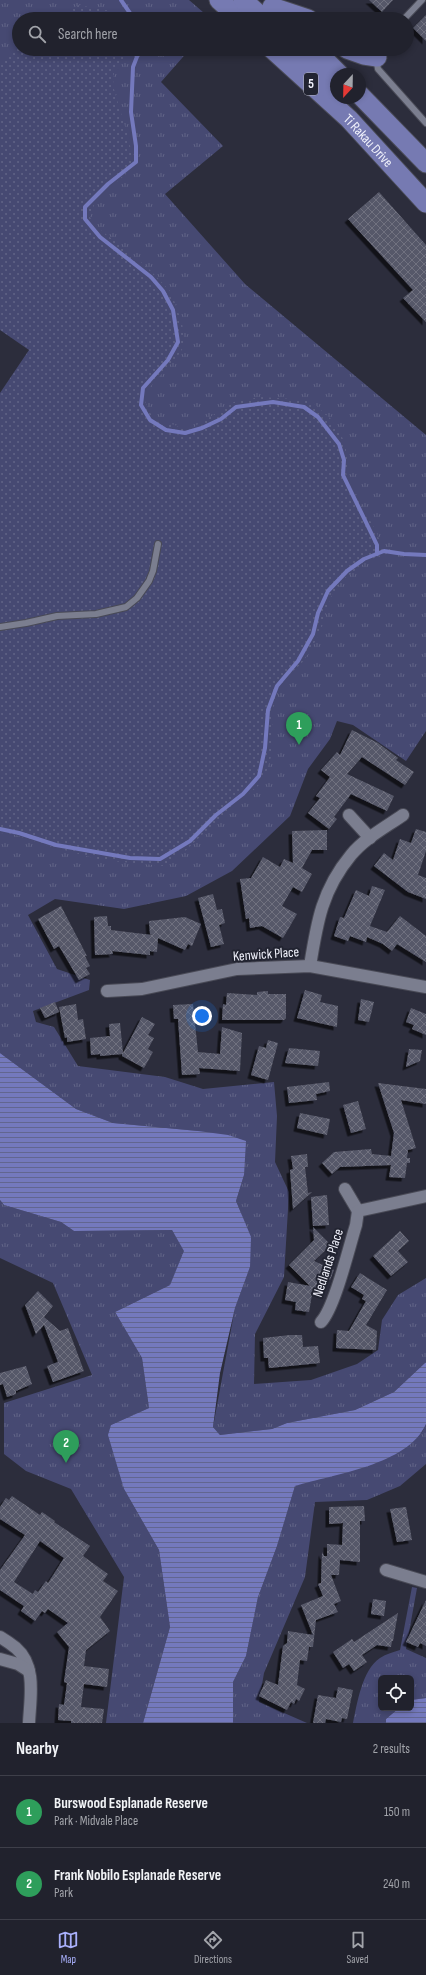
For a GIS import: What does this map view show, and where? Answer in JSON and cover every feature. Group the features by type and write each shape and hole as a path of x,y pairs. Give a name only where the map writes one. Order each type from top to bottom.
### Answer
{"main road":[{"path":"219,0 232,12"},
{"path":"244,0 271,11"},
{"name":"Ti Rakau Drive","path":"280,56 349,119 426,203"},
{"path":"301,56 326,83 349,119"},
{"name":"5","path":"321,56 333,68"},
{"name":"Ti Rakau Drive","path":"366,101 426,163"}],"street":[{"path":"349,815 370,838"},
{"path":"310,966 317,923 324,899 352,854 370,838 403,815"},
{"name":"Kenwick Place","path":"107,991 142,989 236,969 310,966 426,987"},
{"path":"345,1189 358,1211 426,1196"},
{"name":"Nedlands Place","path":"321,1322 326,1317 331,1304 356,1225 358,1211"},
{"path":"386,1570 426,1582"},
{"path":"0,1637 16,1648 24,1658 29,1670 31,1684 29,1723"},
{"path":"0,1659 18,1664 29,1670"}],"lane":[{"path":"411,12 422,0"},
{"path":"378,56 378,69 426,123"},
{"path":"0,627 57,616 96,614 126,608 149,581 153,571 158,544"}],"green space":[{"path":"0,0 167,0 169,12 12,12 12,56 156,56 138,180 281,345 426,524 305,742 161,886 0,885 0,393 29,350 0,330"},
{"path":"0,0 189,0 203,12 116,12 78,5 68,12 12,12 12,53 0,62"},
{"path":"127,56 184,56 161,82 223,146 165,194 245,284 426,435 426,731 406,761 353,725 337,721 330,739 308,769 290,816 232,871 186,896 124,909 55,899 28,915 57,969 90,980 89,990 33,1011 36,1022 54,1027 78,1066 165,1077 203,1089 274,1082 277,1116 275,1162 289,1192 284,1277 255,1334 254,1384 311,1380 357,1364 378,1350 382,1320 398,1295 426,1278 426,1362 394,1392 355,1410 287,1423 272,1429 220,1435 213,1427 235,1308 250,1267 241,1213 236,1201 244,1175 198,1131 113,1123 76,1109 0,1053 0,833 12,834 101,860 164,866 173,857 184,852 224,814 258,786 266,773 273,750 272,712 279,690 285,678 301,664 309,653 321,630 330,599 340,582 367,561 381,555 391,553 390,549 382,547 376,531 348,482 346,472 349,461 342,437 336,430 332,420 310,400 260,397 234,402 192,428 180,428 175,425 154,421 145,401 144,394 180,353 185,344 182,323 171,292 146,266 93,224 90,217 96,199 125,175 133,163 129,140 113,86 114,71"},
{"path":"0,1200 4,1205 61,1222 74,1231 172,1230 185,1251 170,1285 115,1312 142,1358 149,1408 111,1425 124,1489 159,1550 170,1627 143,1723 106,1723 124,1577 71,1489 26,1471 4,1454 4,1403 92,1375 53,1283 0,1258"},
{"path":"426,1424 426,1464 400,1486 367,1500 315,1502 305,1577 264,1673 259,1702 307,1723 233,1723 233,1682 246,1656 258,1597 277,1546 295,1486 422,1432"},
{"path":"412,1587 417,1588 406,1649 426,1658 426,1698 414,1700 414,1675 378,1675 378,1711 395,1711 386,1719 386,1723 353,1723 361,1688 374,1663 387,1654 400,1650"}],"shaded area":[{"path":"0,1053 76,1109 113,1123 228,1135 246,1141 244,1175 236,1201 251,1237 250,1267 235,1308 220,1373 213,1427 220,1435 272,1429 287,1423 355,1410 394,1392 426,1362 426,1424 417,1438 403,1449 368,1466 295,1486 277,1546 258,1597 246,1656 233,1682 233,1723 143,1723 170,1627 159,1550 124,1489 108,1435 111,1425 149,1408 142,1358 115,1312 170,1285 184,1251 172,1230 74,1231 61,1222 4,1205 0,1200"},
{"path":"426,1698 426,1723 386,1723 386,1719 395,1711 414,1711 414,1700"}],"building":[{"path":"369,0 393,0 382,12"},
{"path":"426,15 426,41 414,29 414,27"},
{"path":"379,192 426,245 426,322 403,298 413,290 348,219"},
{"path":"352,730 378,743 398,758 396,760 414,772 405,785 362,757 347,774 394,796 387,811 351,794 334,817 337,819 329,829 308,813 320,798 316,796 330,777 321,770 337,752 340,755"},
{"path":"416,829 426,832 426,851 418,875 426,878 426,899 408,892 374,866 384,853 393,860 400,839 411,843"},
{"path":"327,830 327,850 312,850 302,868 312,874 302,892 293,887 282,906 297,914 283,938 262,926 250,928 249,918 246,919 240,879 251,878 263,857 280,867 284,859 293,863 292,831"},
{"path":"372,886 385,890 370,926 387,932 400,916 426,936 426,962 397,944 392,951 383,944 367,937 366,942 350,936 348,941 334,936 340,917 344,918 356,890 369,896"},
{"path":"213,894 217,910 222,909 225,923 219,925 224,944 211,947 198,898"},
{"path":"61,906 87,956 85,956 90,966 86,968 90,974 79,980 59,946 54,949 38,919"},
{"path":"107,916 108,926 111,926 111,930 152,935 150,934 149,921 185,917 201,924 192,946 188,944 185,950 158,938 157,952 150,951 150,955 112,951 113,954 95,955 94,917"},
{"path":"305,990 322,995 320,1002 338,1006 337,1027 297,1018"},
{"path":"268,991 268,994 286,994 286,1018 284,1020 222,1020 223,1004 226,1005 227,993 257,995 257,992"},
{"path":"361,999 374,1002 369,1022 358,1020"},
{"path":"55,1002 59,1012 45,1018 40,1008"},
{"path":"76,1004 78,1020 83,1019 86,1039 67,1042 59,1007"},
{"path":"193,1004 198,1052 220,1054 222,1027 242,1033 240,1071 199,1068 200,1074 182,1075 178,1019 174,1019 173,1005"},
{"path":"411,1008 426,1014 426,1035 412,1029 414,1025 406,1022"},
{"path":"142,1017 155,1024 148,1035 154,1038 148,1049 153,1052 144,1068 122,1056 122,1054 100,1056 100,1054 91,1055 90,1038 110,1036 109,1024 120,1023 123,1053"},
{"path":"268,1040 278,1043 268,1080 251,1075 259,1046 266,1048"},
{"path":"289,1048 320,1051 318,1066 285,1063"},
{"path":"409,1049 422,1050 420,1061 406,1067"},
{"path":"329,1082 330,1091 316,1094 317,1100 289,1103 287,1087"},
{"path":"378,1083 426,1089 426,1104 401,1100 416,1148 408,1150 407,1158 410,1158 410,1163 407,1163 405,1178 389,1177 391,1165 340,1167 332,1174 322,1163 334,1152 371,1149 372,1154 391,1156 394,1133"},
{"path":"358,1101 366,1129 351,1133 343,1105"},
{"path":"300,1113 330,1119 327,1135 297,1128"},
{"path":"307,1154 308,1167 305,1167 308,1193 312,1192 293,1209 290,1170 293,1169 291,1156"},
{"path":"327,1195 329,1225 313,1226 311,1197"},
{"path":"313,1227 331,1245 314,1261 334,1270 330,1280 318,1276 316,1292 313,1289 309,1312 295,1310 296,1302 285,1300 288,1282 310,1286 289,1265 314,1240"},
{"path":"400,1231 409,1241 398,1251 408,1262 391,1276 373,1256"},
{"path":"360,1273 387,1290 366,1325 377,1331 376,1350 336,1348 337,1330 349,1331 366,1301 362,1299 364,1295 351,1287"},
{"path":"38,1291 53,1306 44,1317 60,1331 68,1328 84,1371 53,1382 47,1366 58,1362 44,1325 36,1334 25,1305"},
{"path":"302,1335 303,1347 318,1346 320,1363 269,1368 268,1358 264,1358 263,1338"},
{"path":"26,1366 32,1384 16,1391 16,1394 7,1397 3,1384 0,1385 0,1373"},
{"path":"12,1496 40,1515 42,1512 55,1521 54,1522 90,1546 83,1556 108,1574 103,1581 118,1591 100,1617 110,1631 86,1650 84,1666 109,1669 107,1687 84,1684 81,1707 104,1709 102,1723 71,1723 71,1721 58,1720 59,1704 64,1705 67,1683 64,1682 69,1647 57,1632 68,1623 48,1609 45,1613 42,1611 35,1621 21,1611 24,1606 0,1590 0,1570 25,1535 0,1519 0,1507 6,1498 9,1500","holes":["40,1541 64,1558 48,1583 46,1581 38,1592 35,1590 33,1594 14,1582"]},
{"path":"364,1506 365,1521 360,1521 360,1562 340,1560 339,1575 331,1575 341,1601 334,1604 338,1612 316,1620 313,1647 309,1647 307,1661 300,1660 297,1685 305,1689 299,1701 296,1699 294,1704 291,1702 287,1710 259,1696 266,1680 278,1685 283,1646 287,1643 288,1631 313,1635 301,1605 323,1596 318,1584 321,1583 322,1552 324,1556 327,1556 327,1544 342,1545 343,1523 329,1524 329,1507"},
{"path":"406,1507 412,1540 397,1542 390,1509"},
{"path":"373,1599 386,1601 384,1616 371,1614"},
{"path":"426,1600 426,1646 420,1643 418,1647 406,1642"},
{"path":"398,1613 391,1647 377,1645 362,1655 367,1662 354,1671 349,1664 343,1668 333,1652 352,1639 354,1642"},
{"path":"338,1687 353,1690 347,1719 342,1718 341,1722 326,1719 325,1723 313,1723 318,1695 336,1698"}],"waterway":[{"path":"121,0 129,12"},
{"path":"137,56 133,67 131,112 136,146 136,162 108,184 85,207 85,219 100,237 151,277 163,291 173,310 178,342 168,360 143,388 141,405 150,420 166,430 185,433 202,428 221,419 236,407 273,402 304,407 318,417 339,444 344,460 343,475 377,545 377,554"},
{"path":"0,829 19,833 56,845 130,858 160,859 190,841 216,815 243,794 259,776 265,748 268,710 277,686 298,661 313,634 318,613 328,591 347,571 364,559 384,551 426,555"}],"place":[{"name":"Burswood Esplanade Reserve","path":"299,745"},
{"name":"Frank Nobilo Esplanade Reserve","path":"66,1463"}]}
